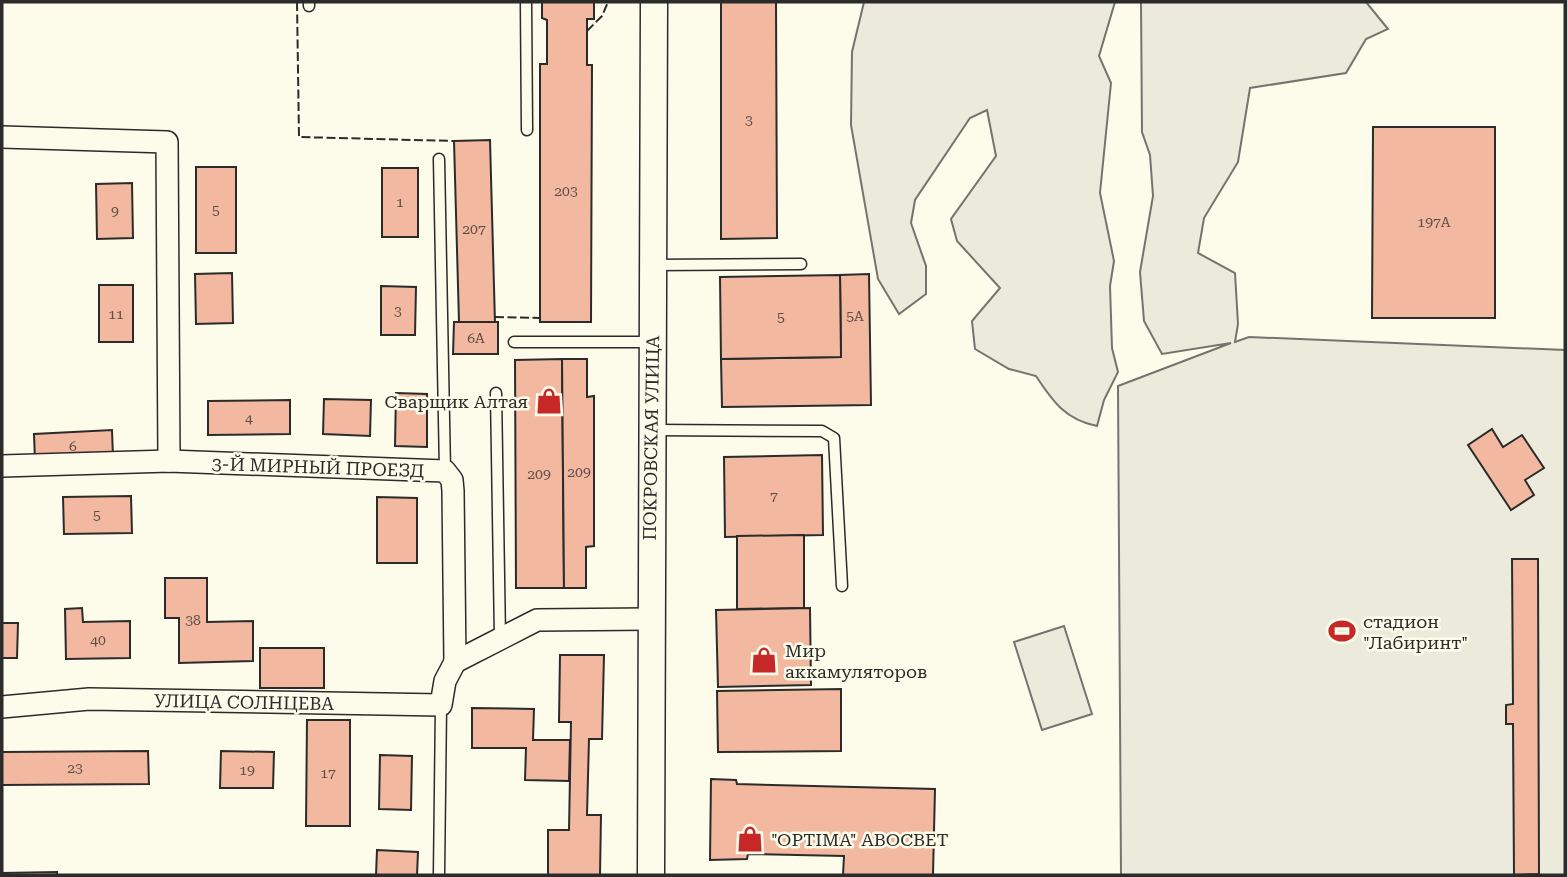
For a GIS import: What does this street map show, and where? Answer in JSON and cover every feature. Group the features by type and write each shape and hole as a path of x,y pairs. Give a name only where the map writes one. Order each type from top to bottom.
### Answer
{"street":[{"name":"ПОКРОВСКАЯ УЛИЦА","path":"651,875 654,2"},
{"path":"2,137 167,142 169,461"},
{"name":"3-Й МИРНЫЙ ПРОЕЗД","path":"2,466 169,461 445,471 452,480 453,491 455,662"},
{"path":"441,705 445,681 455,662 537,620 650,620"},
{"name":"УЛИЦА СОЛНЦЕВА","path":"2,707 89,699 441,705"}],"lane":[{"path":"526,2 527,130"},
{"path":"439,159 445,471"},
{"path":"653,265 801,264"},
{"path":"514,342 652,342"},
{"path":"496,393 499,638"},
{"path":"651,430 822,431 834,438 842,586"},
{"path":"439,875 441,705"}],"shaded area":[{"path":"864,2 1115,2 1099,56 1111,83 1100,193 1114,261 1110,286 1112,348 1118,372 1104,400 1097,426 1077,419 1061,408 1036,376 1009,369 975,349 972,321 1000,288 957,241 951,219 996,156 987,110 970,118 915,200 911,223 926,266 926,294 899,314 878,279 851,125 852,52"},
{"name":"стадион \"Лабиринт\"","path":"1141,2 1366,2 1388,29 1366,39 1346,73 1250,88 1238,162 1204,218 1198,253 1235,273 1238,324 1235,342 1249,337 1565,350 1565,875 1121,875 1118,386 1231,343 1162,354 1144,321 1140,272 1153,196 1150,155 1142,132"},
{"path":"1064,626 1092,714 1042,730 1014,642"}],"building":[{"path":"542,2 594,2 594,19 587,19 587,65 592,65 591,322 540,322 540,64 547,64 547,20 542,18"},
{"path":"721,2 776,2 777,238 721,239"},
{"path":"1373,127 1495,127 1495,318 1372,318"},
{"path":"490,140 495,323 459,322 454,141"},
{"path":"196,167 236,167 236,253 196,253"},
{"path":"382,168 418,168 418,237 382,237"},
{"path":"132,183 133,238 97,239 96,184"},
{"path":"232,273 233,323 196,324 195,274"},
{"path":"869,274 871,405 722,407 721,359 841,357 840,275"},
{"path":"840,275 841,357 721,359 720,277"},
{"path":"99,285 133,285 133,342 99,342"},
{"path":"381,286 416,287 415,335 381,335"},
{"path":"454,322 498,322 498,354 453,354"},
{"path":"562,359 564,588 516,588 515,360"},
{"path":"562,359 587,359 587,397 594,396 594,546 586,547 586,588 564,588"},
{"path":"396,393 427,394 427,447 395,446"},
{"path":"324,399 371,400 370,436 323,434"},
{"path":"290,400 290,434 208,435 208,401"},
{"path":"1492,429 1503,447 1522,435 1544,468 1525,480 1534,495 1511,510 1468,445"},
{"path":"112,430 113,457 35,461 34,434"},
{"path":"822,455 823,535 725,537 724,457"},
{"path":"131,496 132,533 64,534 63,497"},
{"path":"377,497 417,498 417,563 377,563"},
{"path":"804,535 804,608 737,609 737,536"},
{"path":"1512,559 1538,559 1539,874 1514,875 1513,724 1506,724 1506,705 1513,704"},
{"path":"165,578 207,578 207,622 253,621 253,661 179,663 179,618 165,618"},
{"path":"82,608 83,622 130,621 130,658 66,659 65,609"},
{"path":"810,608 811,685 718,687 716,610"},
{"path":"2,623 18,623 17,658 2,658"},
{"path":"260,648 324,648 324,688 260,688"},
{"path":"560,655 604,655 602,739 589,739 587,815 601,815 600,875 548,875 548,830 569,830 571,722 559,722"},
{"path":"841,689 841,751 718,752 717,691"},
{"path":"472,708 534,709 533,740 570,740 569,781 525,780 526,748 472,748"},
{"path":"307,720 350,720 350,826 306,826"},
{"path":"148,751 149,784 2,785 2,752"},
{"path":"221,751 274,752 273,788 220,788"},
{"path":"380,755 412,756 411,810 379,809"},
{"path":"711,779 736,780 737,784 935,789 933,875 843,875 844,856 748,854 747,859 710,860"},
{"path":"377,850 418,852 417,875 376,875"},
{"path":"57,872 57,875 2,875 2,873"}],"fence":[{"path":"297,2 299,137 454,141"},
{"path":"587,31 602,16 608,2"},
{"path":"495,317 540,318"}],"place":[{"name":"Сварщик Алтая","path":"549,401"},
{"name":"стадион \"Лабиринт\"","path":"1342,631"},
{"name":"Мир аккамуляторов","path":"764,660"},
{"name":"\"OPTIMA\" АВОСВЕТ","path":"750,839"}]}
